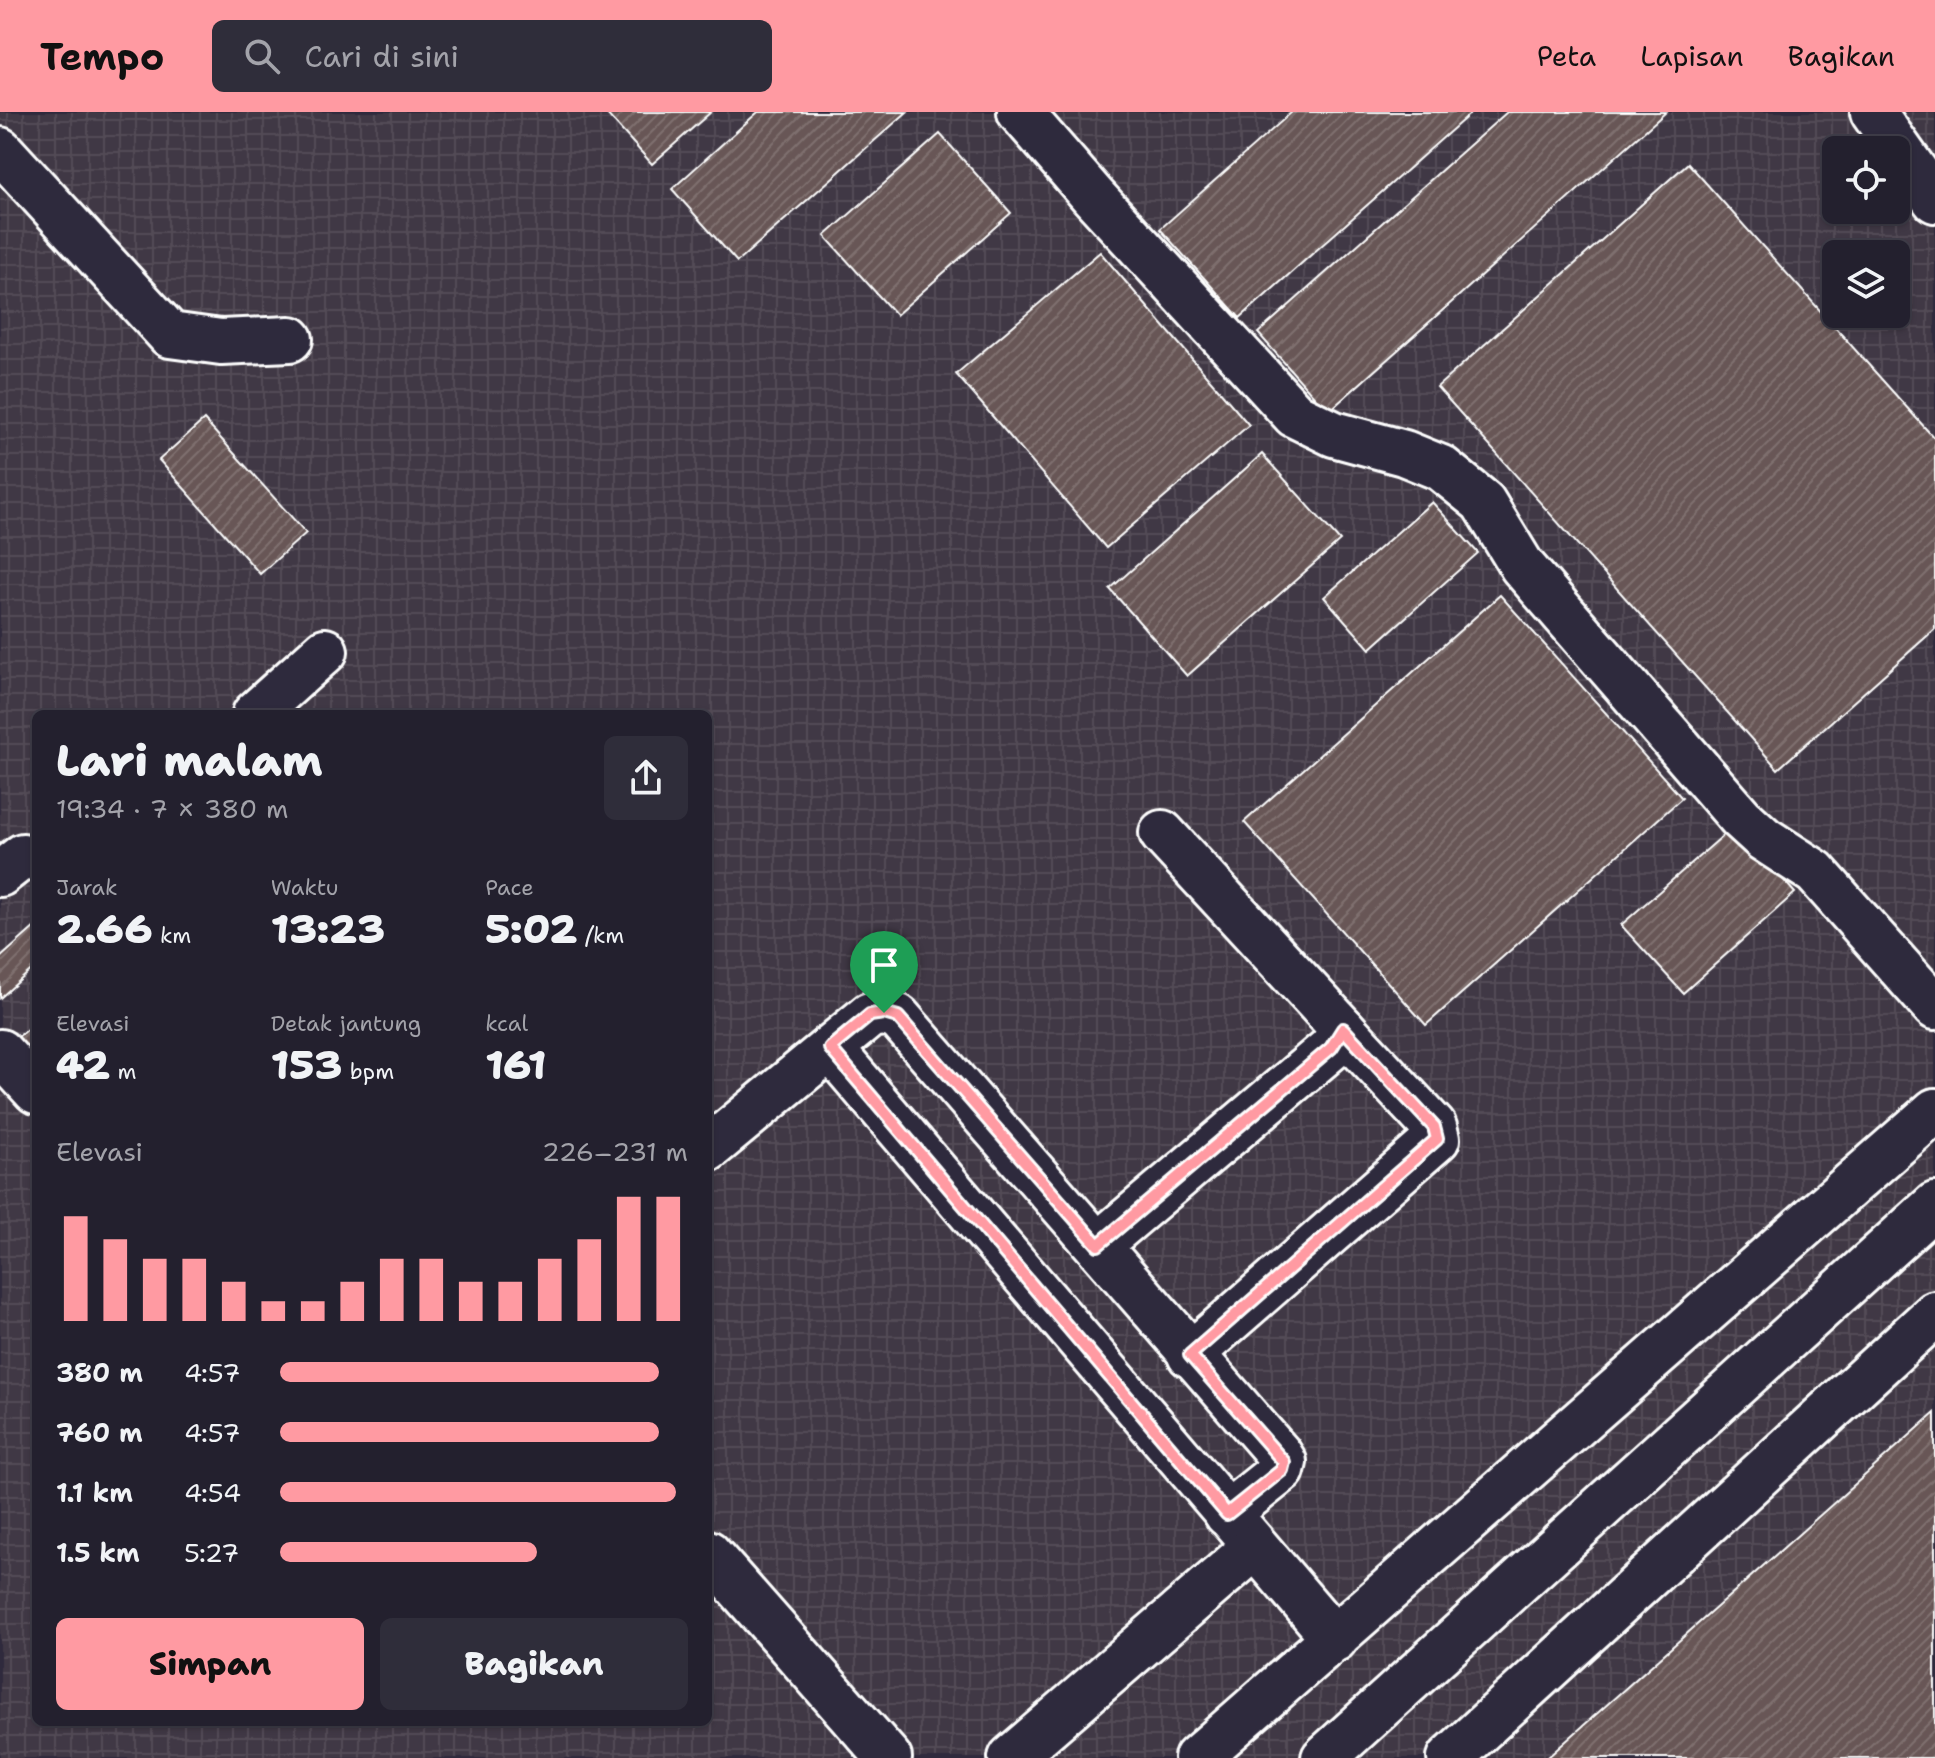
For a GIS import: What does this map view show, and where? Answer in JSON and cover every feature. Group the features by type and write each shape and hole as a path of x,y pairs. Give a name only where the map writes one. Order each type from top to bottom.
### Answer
{"lane":[{"path":"1020,112 1295,415 1334,434 1404,453 1441,468 1483,502 1522,566 1741,818 1764,839 1815,872 1935,1007"},
{"path":"1873,112 1935,200"},
{"path":"0,150 170,335 221,342 290,339"},
{"path":"259,710 325,651"},
{"path":"1162,833 1434,1127 1437,1139 1190,1355"},
{"path":"712,1146 870,1015 884,1013 898,1017 1284,1462 1282,1470 1227,1514"},
{"path":"1098,1245 1331,1048 1343,1029"},
{"path":"830,1048 1335,1639"},
{"path":"0,1052 32,1087"},
{"path":"1197,1758 1935,1111"},
{"path":"1342,1752 1935,1205"},
{"path":"1450,1758 1935,1314"},
{"path":"1011,1758 1255,1547"},
{"path":"712,1558 889,1758"}],"shaded area":[{"path":"0,112 1935,112 1935,1758 0,1758"}],"building":[{"path":"605,112 711,112 652,164"},
{"path":"758,112 907,112 737,262 672,189"},
{"path":"1292,112 1472,112 1240,318 1160,229"},
{"path":"1507,112 1666,112 1328,412 1258,333"},
{"path":"940,134 1011,213 896,315 825,236"},
{"path":"1688,163 1822,313 1822,328 1836,328 1935,439 1935,629 1778,769 1437,387"},
{"path":"1100,252 1249,425 1106,548 956,374"},
{"path":"204,420 306,533 260,574 159,460"},
{"path":"1262,454 1340,541 1187,676 1110,589"},
{"path":"1432,502 1478,553 1370,649 1324,597"},
{"path":"1500,595 1682,798 1426,1025 1244,822"},
{"path":"1735,825 1795,893 1683,993 1621,925"},
{"path":"32,930 32,970 0,998 0,958"},
{"path":"32,1025 32,1053 18,1037"},
{"path":"1935,1413 1935,1758 1547,1758"}],"route":[{"path":"884,1013 898,1017 1098,1245 1331,1048 1343,1029 1434,1127 1437,1139 1190,1355 1284,1462 1282,1470 1227,1514 830,1048 870,1015 884,1013"}]}
